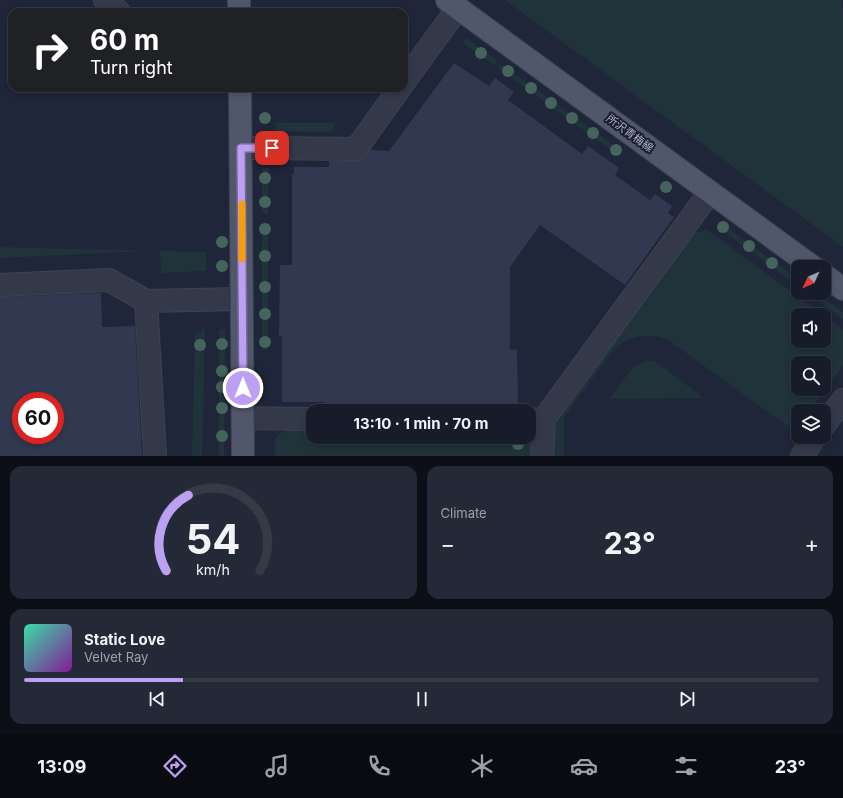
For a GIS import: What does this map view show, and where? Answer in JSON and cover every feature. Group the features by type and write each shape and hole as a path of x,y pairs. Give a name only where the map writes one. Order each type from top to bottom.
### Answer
{"main road":[{"name":"所沢青梅線","path":"453,4 803,260"},
{"path":"240,92 243,456"},
{"path":"831,280 843,289"}],"street":[{"path":"105,0 115,8"},
{"path":"408,76 453,4"},
{"path":"241,148 356,149 397,92"},
{"path":"542,456 536,419 710,192"},
{"path":"0,285 109,280 146,301 242,299"},
{"path":"146,301 155,456"},
{"path":"831,416 843,400"},
{"path":"243,418 306,419"},
{"path":"802,456 810,444"}],"shaded area":[{"path":"505,0 841,0 843,13 843,247"},
{"path":"466,38 497,60 494,65 463,43"},
{"path":"501,64 622,151 618,155 498,68"},
{"path":"276,123 334,123 334,129 331,132 276,131"},
{"path":"262,168 269,168 268,214 262,213"},
{"path":"262,222 268,223 268,350 262,350"},
{"path":"722,224 791,274 791,281 719,228"},
{"path":"707,230 791,292 791,300 803,300 813,308 791,308 791,348 831,348 831,320 843,329 843,365 831,382 831,356 791,356 791,396 821,396 815,404 791,404 791,427 785,424 668,340 655,336 640,336 626,340 615,348 564,417 564,456 554,456 554,432 558,419 695,232"},
{"path":"0,247 147,251 0,258"},
{"path":"160,251 206,252 206,271 161,273"},
{"path":"817,300 827,300 843,312 843,319 831,310 831,308 828,308"},
{"path":"205,326 202,456 192,456 195,336"},
{"path":"219,329 225,329 224,456 219,456"},
{"path":"646,361 653,361 660,365 704,398 609,399 633,367"},
{"path":"285,429 306,429 306,444 531,444 531,456 275,456 275,439"}],"building":[{"path":"454,63 489,86 495,78 514,92 508,100 582,154 588,146 619,168 615,175 650,200 655,194 672,206 668,213 674,217 625,285 540,225 510,267 510,349 517,350 518,403 324,404 324,402 282,402 282,336 279,336 280,265 292,265 292,174 294,174 294,167 329,167 329,161 362,160 370,150 389,151"},
{"path":"101,293 102,327 135,326 142,456 0,456 0,297"}],"slow traffic":[{"path":"242,204 242,259"}],"route":[{"path":"243,388 241,148 272,148"}]}
